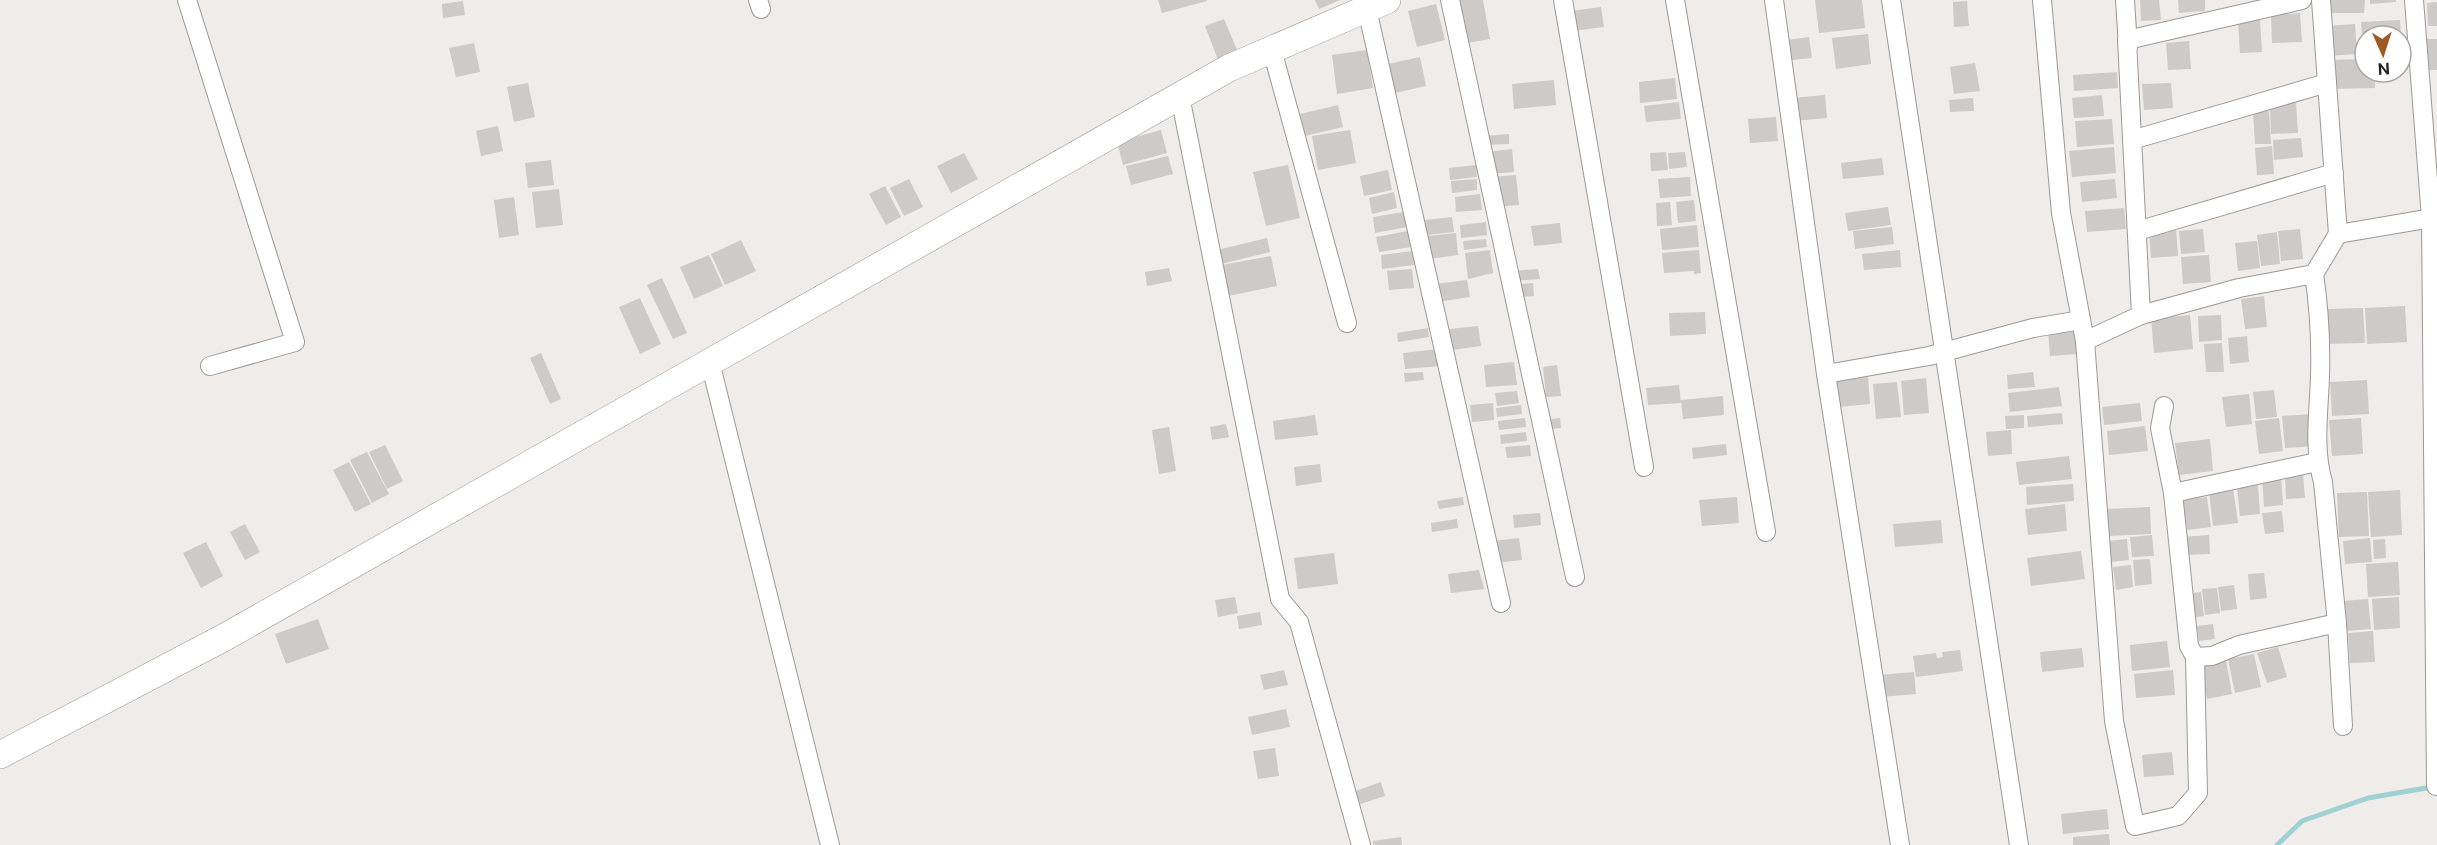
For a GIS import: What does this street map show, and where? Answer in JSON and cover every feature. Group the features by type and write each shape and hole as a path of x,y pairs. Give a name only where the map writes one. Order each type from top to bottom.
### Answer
{"street":[{"path":"188,0 295,342 210,366"},
{"path":"1450,0 1575,577"},
{"path":"1563,0 1644,467"},
{"path":"1675,0 1766,532"},
{"path":"1774,0 1826,374 1900,845"},
{"path":"1891,0 2019,845"},
{"path":"2042,0 2061,213 2085,341 2114,721 2135,826 2178,816 2198,793 2194,657 2189,646 2173,493 2160,428 2164,406"},
{"path":"2125,0 2141,315"},
{"path":"2128,47 2127,40 2302,0"},
{"path":"2320,0 2338,234 2314,273 2318,303 2320,372 2317,462 2323,482 2337,623 2343,726"},
{"path":"2414,0 2434,218 2436,786"},
{"path":"0,755 235,631 1229,68 1377,4 1501,603"},
{"path":"1272,50 1347,323"},
{"path":"2132,140 2327,83"},
{"path":"1180,96 1280,599 1299,622 1361,845"},
{"path":"2137,231 2334,173"},
{"path":"2338,234 2434,218"},
{"path":"2085,341 2141,315 2239,288 2314,273"},
{"path":"1826,374 1944,352 2033,328 2081,320"},
{"path":"710,362 830,845"},
{"path":"2173,493 2317,462"},
{"path":"2194,657 2212,656 2239,645 2337,623"}],"building":[{"path":"1158,0 1207,0 1207,1 1162,13"},
{"path":"1315,0 1340,0 1319,9"},
{"path":"1455,0 1483,0 1490,39 1462,44"},
{"path":"1815,0 1862,0 1865,28 1819,33"},
{"path":"2140,0 2159,0 2161,20 2141,21"},
{"path":"2178,0 2205,0 2205,11 2179,13"},
{"path":"2330,0 2365,0 2364,13 2330,13"},
{"path":"2370,0 2396,0 2396,2 2370,4"},
{"path":"463,1 465,15 443,18 442,4"},
{"path":"1967,1 1969,26 1954,27 1953,2"},
{"path":"2437,2 2437,26 2428,26 2427,3"},
{"path":"1436,4 1445,40 1417,47 1408,11"},
{"path":"1601,7 1604,27 1573,31 1570,11"},
{"path":"2300,13 2302,42 2272,43 2271,15"},
{"path":"1224,19 1240,57 1220,65 1205,26"},
{"path":"2260,20 2262,52 2240,53 2238,21"},
{"path":"2400,20 2400,24 2361,24 2361,22"},
{"path":"2353,24 2353,54 2327,56 2325,26"},
{"path":"1868,34 1871,64 1836,69 1832,38"},
{"path":"1809,37 1812,58 1782,61 1780,41"},
{"path":"2426,39 2437,39 2437,70 2428,70"},
{"path":"2189,41 2191,69 2168,70 2166,43"},
{"path":"474,43 480,72 456,77 449,48"},
{"path":"1367,50 1373,88 1337,94 1332,55"},
{"path":"1420,57 1426,86 1395,93 1388,64"},
{"path":"2353,59 2353,84 2375,84 2375,88 2325,89 2324,60"},
{"path":"1975,63 1980,91 1954,94 1950,67"},
{"path":"2117,72 2118,88 2074,91 2073,75"},
{"path":"1675,78 1677,99 1640,103 1639,82"},
{"path":"1554,80 1556,105 1514,109 1512,84"},
{"path":"528,83 535,117 514,122 507,87"},
{"path":"2171,83 2173,108 2144,110 2142,84"},
{"path":"1825,95 1827,118 1794,121 1792,98"},
{"path":"2102,95 2104,116 2074,118 2072,98"},
{"path":"1973,98 1974,111 1950,112 1949,100"},
{"path":"1679,102 1681,119 1646,122 1644,106"},
{"path":"2296,103 2298,133 2271,134 2270,104"},
{"path":"1338,105 1343,127 1305,136 1300,114"},
{"path":"2269,111 2271,144 2255,144 2253,112"},
{"path":"1776,117 1778,141 1750,143 1748,119"},
{"path":"2112,119 2114,144 2077,147 2075,121"},
{"path":"498,126 503,151 481,156 476,131"},
{"path":"1161,130 1167,153 1123,165 1117,142"},
{"path":"1350,130 1356,163 1318,170 1312,136"},
{"path":"1509,134 1509,144 1485,145 1484,136"},
{"path":"2301,138 2303,157 2274,160 2273,140"},
{"path":"2272,146 2274,174 2257,175 2255,148"},
{"path":"2114,147 2116,173 2072,177 2069,151"},
{"path":"1512,149 1514,172 1489,174 1487,152"},
{"path":"1666,152 1668,170 1651,171 1650,153"},
{"path":"1685,152 1687,167 1669,169 1668,153"},
{"path":"964,153 978,179 951,193 937,166"},
{"path":"1168,156 1173,174 1131,185 1126,166"},
{"path":"1882,158 1884,175 1843,179 1841,163"},
{"path":"551,160 554,185 528,188 525,163"},
{"path":"1288,165 1300,218 1266,226 1253,172"},
{"path":"1476,165 1477,177 1450,180 1449,168"},
{"path":"1388,170 1392,190 1364,196 1360,176"},
{"path":"1516,175 1519,205 1493,207 1491,177"},
{"path":"1690,177 1691,196 1660,198 1658,179"},
{"path":"909,179 923,207 904,216 890,188"},
{"path":"1477,179 1477,190 1452,193 1451,181"},
{"path":"2115,179 2117,198 2082,202 2080,182"},
{"path":"885,186 901,217 886,225 869,194"},
{"path":"559,189 563,225 536,228 532,192"},
{"path":"1394,192 1397,208 1372,214 1369,198"},
{"path":"1480,194 1482,210 1456,212 1455,197"},
{"path":"514,197 519,235 499,238 494,200"},
{"path":"1694,200 1696,221 1678,223 1676,202"},
{"path":"1670,202 1672,225 1657,226 1656,203"},
{"path":"1888,207 1891,225 1848,231 1845,213"},
{"path":"2124,208 2126,229 2087,232 2085,211"},
{"path":"1404,212 1407,227 1375,233 1373,217"},
{"path":"1452,217 1454,232 1426,235 1425,220"},
{"path":"1486,222 1487,235 1461,238 1460,225"},
{"path":"1560,223 1562,243 1534,246 1531,226"},
{"path":"1697,225 1699,247 1662,250 1660,229"},
{"path":"1892,227 1894,244 1855,249 1853,231"},
{"path":"2176,228 2178,256 2151,258 2149,230"},
{"path":"2203,229 2205,252 2181,254 2179,231"},
{"path":"2300,229 2303,259 2281,261 2278,231"},
{"path":"1408,231 1411,247 1379,252 1376,237"},
{"path":"2277,232 2280,264 2261,266 2257,235"},
{"path":"1456,233 1458,255 1430,259 1427,236"},
{"path":"1267,238 1270,252 1221,264 1217,250"},
{"path":"1486,239 1487,247 1464,250 1463,241"},
{"path":"741,240 756,271 725,285 711,254"},
{"path":"2257,241 2260,268 2238,271 2235,243"},
{"path":"1490,250 1493,273 1468,279 1465,253"},
{"path":"1699,250 1701,273 1694,274 1694,271 1664,273 1662,253"},
{"path":"1900,250 1901,267 1864,270 1862,254"},
{"path":"1412,251 1414,265 1382,269 1381,255"},
{"path":"709,255 723,286 694,299 680,267"},
{"path":"2209,255 2211,282 2183,284 2181,257"},
{"path":"1271,256 1277,286 1228,296 1222,265"},
{"path":"1169,268 1172,281 1147,286 1145,272"},
{"path":"1412,269 1414,288 1389,290 1387,271"},
{"path":"1538,269 1540,279 1513,281 1513,271"},
{"path":"662,278 687,333 673,339 647,285"},
{"path":"1467,280 1470,297 1437,302 1435,284"},
{"path":"1533,283 1534,296 1509,298 1508,285"},
{"path":"2264,296 2267,327 2245,329 2241,299"},
{"path":"640,298 661,344 640,354 619,307"},
{"path":"2405,306 2407,342 2367,344 2365,308"},
{"path":"2363,308 2365,343 2328,344 2327,309"},
{"path":"1705,312 1706,334 1670,336 1669,313"},
{"path":"2190,315 2193,349 2154,353 2151,319"},
{"path":"2221,315 2222,340 2199,342 2198,316"},
{"path":"1478,326 1481,346 1452,350 1449,329"},
{"path":"1428,328 1429,337 1398,342 1397,333"},
{"path":"2075,328 2077,354 2050,356 2048,330"},
{"path":"2247,336 2249,362 2230,364 2228,338"},
{"path":"2222,343 2224,372 2206,372 2204,344"},
{"path":"1438,349 1440,366 1405,369 1403,353"},
{"path":"541,353 561,399 550,404 530,358"},
{"path":"1514,362 1517,385 1486,387 1484,365"},
{"path":"1557,365 1561,396 1546,397 1543,367"},
{"path":"1423,372 1424,380 1405,382 1404,373"},
{"path":"2033,372 2035,387 2008,389 2007,375"},
{"path":"1868,377 1870,404 1838,407 1835,381"},
{"path":"1926,378 1929,413 1904,415 1901,381"},
{"path":"2367,380 2369,414 2332,416 2330,382"},
{"path":"1897,382 1901,417 1876,419 1873,384"},
{"path":"1679,385 1681,403 1648,405 1646,388"},
{"path":"2059,387 2062,406 2010,412 2008,393"},
{"path":"2274,390 2277,417 2256,419 2253,392"},
{"path":"1517,391 1519,403 1497,406 1495,393"},
{"path":"2249,394 2252,424 2226,427 2222,397"},
{"path":"1723,396 1724,415 1683,419 1681,400"},
{"path":"1493,403 1494,420 1472,422 1470,405"},
{"path":"2140,403 2142,421 2104,425 2102,407"},
{"path":"1521,405 1522,414 1497,417 1496,408"},
{"path":"2062,413 2063,424 2028,427 2027,416"},
{"path":"2313,414 2315,446 2285,448 2282,416"},
{"path":"1315,415 1318,435 1275,440 1273,421"},
{"path":"2024,415 2024,428 2006,429 2005,416"},
{"path":"1525,418 1526,427 1499,430 1498,421"},
{"path":"1560,418 1561,428 1545,430 1544,420"},
{"path":"2279,418 2283,451 2259,454 2255,421"},
{"path":"2361,418 2363,454 2332,456 2329,420"},
{"path":"1226,424 1229,437 1212,440 1210,427"},
{"path":"2145,426 2148,451 2109,455 2107,431"},
{"path":"1169,427 1176,471 1159,474 1152,430"},
{"path":"2011,430 2012,454 1988,456 1986,432"},
{"path":"1526,432 1527,441 1501,444 1500,435"},
{"path":"2210,439 2213,471 2179,475 2175,443"},
{"path":"1726,444 1727,455 1693,459 1692,448"},
{"path":"385,445 403,481 387,489 369,452"},
{"path":"1530,445 1531,456 1507,458 1505,447"},
{"path":"367,452 389,494 372,503 350,460"},
{"path":"2069,456 2072,479 2019,485 2016,462"},
{"path":"349,462 371,504 355,512 333,470"},
{"path":"1320,464 1322,482 1296,486 1294,467"},
{"path":"2303,473 2305,498 2286,499 2285,475"},
{"path":"2281,475 2283,505 2264,507 2262,476"},
{"path":"2073,484 2074,501 2027,505 2026,487"},
{"path":"2258,485 2260,514 2240,516 2237,487"},
{"path":"2233,488 2238,523 2213,526 2209,491"},
{"path":"2400,490 2402,535 2371,537 2368,492"},
{"path":"2367,492 2369,536 2339,537 2337,493"},
{"path":"1463,497 1464,505 1439,509 1437,501"},
{"path":"1737,497 1739,523 1702,526 1699,500"},
{"path":"2207,497 2211,527 2187,530 2183,499"},
{"path":"2065,504 2067,531 2028,535 2025,509"},
{"path":"2150,507 2151,534 2108,536 2107,509"},
{"path":"2282,511 2284,532 2265,534 2262,513"},
{"path":"1540,513 1541,525 1514,528 1513,515"},
{"path":"1457,519 1458,528 1432,532 1431,523"},
{"path":"1941,520 1943,543 1895,547 1893,524"},
{"path":"245,524 260,552 245,560 230,532"},
{"path":"2152,535 2154,556 2132,557 2130,537"},
{"path":"2209,535 2210,554 2181,555 2180,537"},
{"path":"1519,538 1522,560 1495,563 1493,541"},
{"path":"2370,538 2372,562 2345,564 2343,541"},
{"path":"2127,539 2129,560 2110,562 2108,541"},
{"path":"2385,539 2386,558 2374,559 2373,540"},
{"path":"206,542 223,576 201,588 183,553"},
{"path":"2081,551 2085,579 2031,586 2027,558"},
{"path":"1334,553 1338,584 1298,589 1294,558"},
{"path":"2150,559 2152,584 2135,586 2133,560"},
{"path":"2398,562 2400,595 2368,597 2366,564"},
{"path":"2131,565 2133,587 2116,590 2113,567"},
{"path":"1479,570 1484,589 1451,593 1448,574"},
{"path":"2264,573 2267,598 2250,600 2248,574"},
{"path":"2234,585 2237,609 2221,611 2218,587"},
{"path":"2217,588 2220,613 2205,615 2202,589"},
{"path":"2201,592 2204,616 2187,618 2184,594"},
{"path":"1235,597 1238,613 1218,617 1215,600"},
{"path":"2399,597 2400,628 2374,630 2372,599"},
{"path":"2368,599 2371,629 2346,631 2343,601"},
{"path":"1260,612 1262,625 1239,629 1237,616"},
{"path":"318,619 329,649 286,664 275,634"},
{"path":"2213,624 2215,639 2199,641 2197,626"},
{"path":"2373,631 2375,662 2350,663 2348,633"},
{"path":"2167,641 2170,667 2132,671 2130,645"},
{"path":"2278,647 2287,677 2267,683 2257,653"},
{"path":"2082,648 2084,667 2042,672 2040,652"},
{"path":"1960,650 1963,671 1916,677 1913,656 1936,653 1937,658 1943,657 1942,652"},
{"path":"2254,654 2261,687 2235,693 2228,659"},
{"path":"2226,661 2232,694 2207,699 2200,666"},
{"path":"1284,670 1288,685 1264,690 1260,675"},
{"path":"2173,670 2175,695 2136,698 2134,674"},
{"path":"1914,672 1916,694 1881,697 1879,675"},
{"path":"1286,709 1290,727 1252,735 1248,717"},
{"path":"1275,748 1279,776 1258,779 1253,751"},
{"path":"2172,752 2174,775 2144,777 2142,755"},
{"path":"1381,782 1385,796 1357,805 1353,792"},
{"path":"2107,809 2109,829 2063,834 2061,814"},
{"path":"2109,834 2110,845 2073,845 2073,837"},
{"path":"1401,837 1402,845 1373,845 1373,841"}],"waterway":[{"path":"2277,845 2302,821 2368,798 2432,787"}]}
